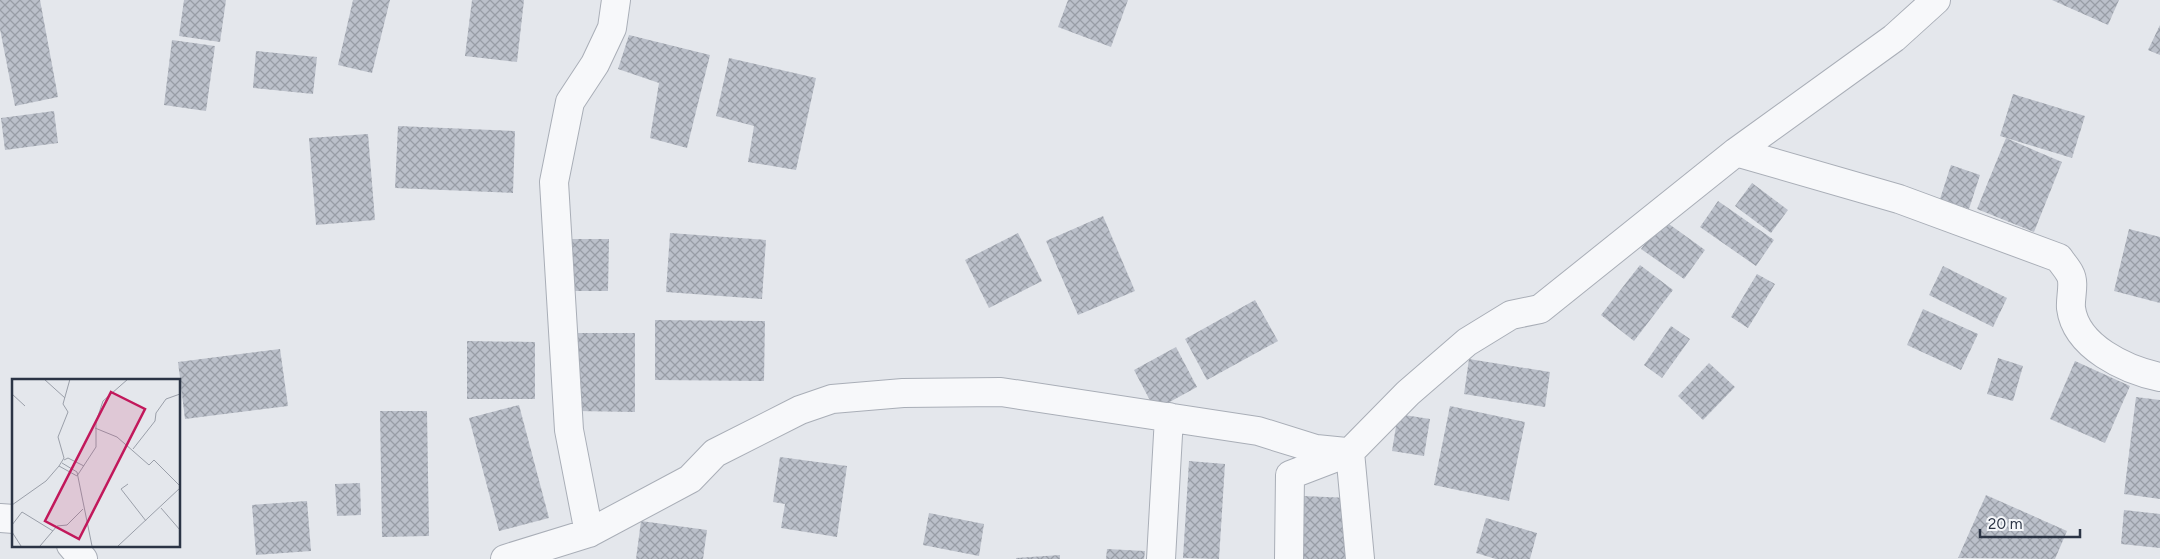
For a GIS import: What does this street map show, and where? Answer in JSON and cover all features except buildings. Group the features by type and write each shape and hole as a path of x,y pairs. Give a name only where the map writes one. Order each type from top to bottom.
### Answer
{"street":[{"path":"589,533 569,430 554,182 570,102 595,64 612,28 616,0"},
{"path":"1289,559 1290,475 1350,452 1408,393 1467,342 1512,315 1540,309 1736,152 1894,38 1936,0"},
{"path":"1736,152 1899,199 2059,258 2071,275 2071,310 2082,334 2106,356 2148,374 2160,377"},
{"path":"505,559 589,533 690,479 715,453 800,410 832,398 903,393 1001,392 1258,431 1316,449 1350,452"},
{"path":"1161,559 1169,418"},
{"path":"1350,452 1360,559"},
{"path":"72,546 83,559"}]}
